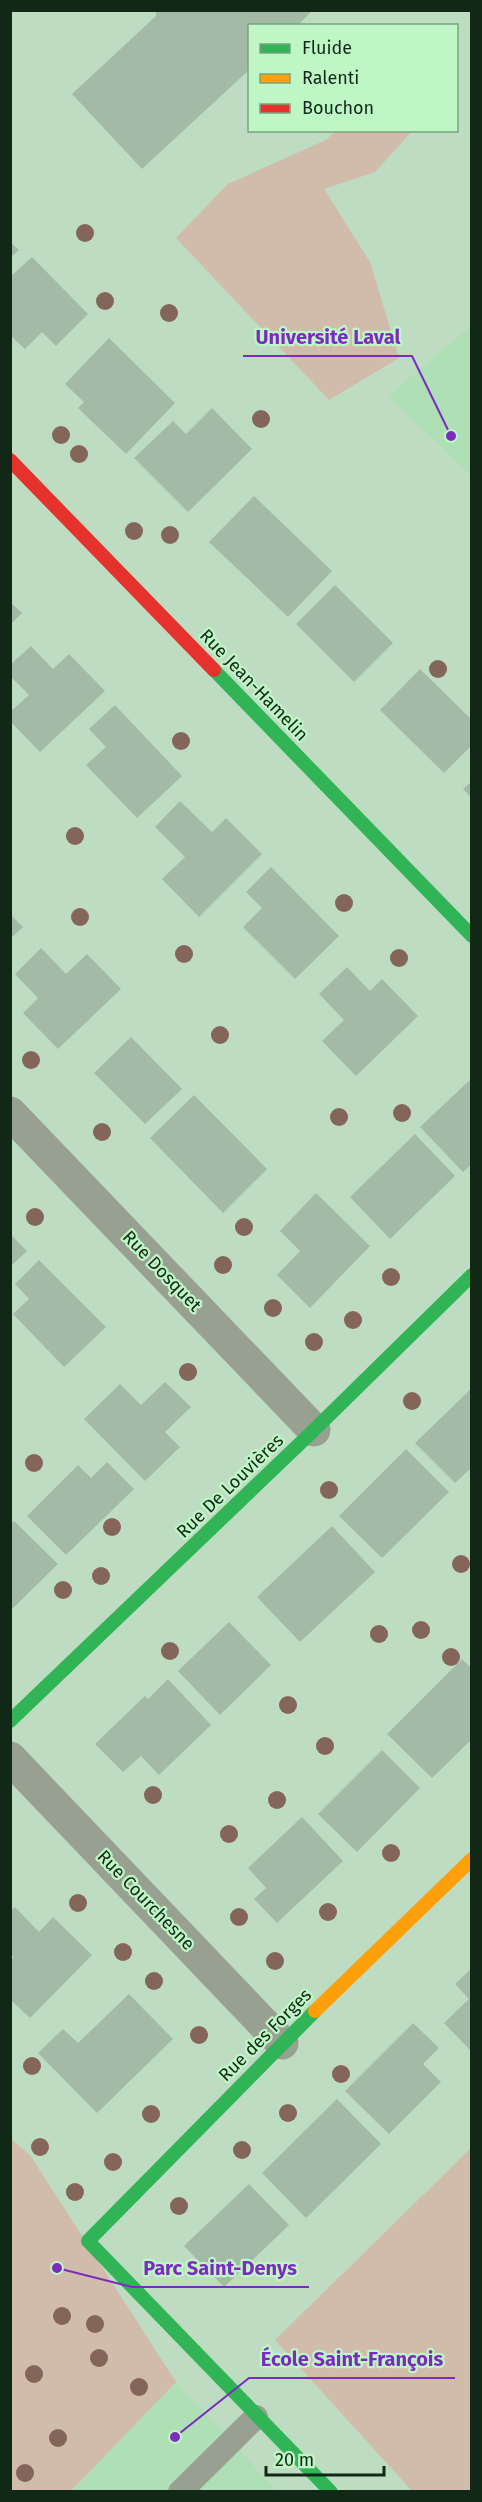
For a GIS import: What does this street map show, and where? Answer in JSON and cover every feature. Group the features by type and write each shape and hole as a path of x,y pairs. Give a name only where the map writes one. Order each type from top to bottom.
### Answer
{"street":[{"name":"Rue Jean-Hamelin","path":"10,460 471,936"},
{"name":"Rue Dosquet","path":"10,1113 315,1430"},
{"name":"Rue De Louvières","path":"10,1721 315,1430 471,1275"},
{"name":"Rue Courchesne","path":"10,1758 282,2043"},
{"name":"Rue des Forges","path":"256,2417 88,2241 282,2043 471,1859"},
{"path":"256,2417 331,2492"}],"lane":[{"path":"180,2492 256,2417"}],"shaded area":[{"path":"334,132 411,132 375,172 324,189 370,262 399,358 329,400 176,238 228,184 326,140"},
{"path":"471,326 471,476 389,396"},
{"path":"10,2138 30,2155 176,2382 71,2491 11,2491"},
{"path":"471,2148 471,2491 412,2491 275,2340"},
{"path":"176,2382 277,2491 71,2492"}],"building":[{"path":"156,10 313,10 299,24 248,24 248,71 142,169 72,94 156,16"},
{"path":"10,242 19,250 10,258"},
{"path":"32,257 88,314 56,346 42,332 25,349 10,335 10,277"},
{"path":"109,338 175,403 126,454 78,408 84,402 65,384"},
{"path":"212,408 252,449 188,512 134,458 173,421 186,434"},
{"path":"254,496 332,571 288,617 209,542"},
{"path":"335,585 393,643 354,682 296,624"},
{"path":"10,602 22,613 10,625"},
{"path":"31,646 53,669 69,654 105,691 40,752 10,721 10,712 29,695 10,676 10,665"},
{"path":"420,669 472,720 472,745 444,773 380,710"},
{"path":"115,705 182,776 137,818 86,765 106,747 89,729"},
{"path":"472,781 472,798 463,789"},
{"path":"180,801 212,832 226,818 262,854 199,917 162,879 185,857 155,827"},
{"path":"271,867 339,936 295,979 243,927 262,908 246,892"},
{"path":"10,914 23,927 10,939"},
{"path":"41,948 66,974 87,954 121,989 58,1049 23,1013 38,998 15,974"},
{"path":"347,967 370,991 382,979 418,1016 356,1076 322,1041 344,1020 319,994"},
{"path":"131,1037 182,1089 145,1124 94,1073"},
{"path":"472,1078 472,1164 463,1172 420,1127"},
{"path":"194,1095 267,1169 223,1213 150,1138"},
{"path":"415,1134 455,1176 390,1239 350,1197"},
{"path":"316,1193 370,1246 310,1308 277,1275 300,1251 280,1231"},
{"path":"10,1234 27,1251 10,1267"},
{"path":"39,1260 106,1327 64,1367 13,1314 29,1299 15,1284"},
{"path":"165,1382 191,1407 165,1432 180,1447 145,1481 84,1419 120,1384 141,1405"},
{"path":"472,1388 472,1467 455,1483 415,1443"},
{"path":"406,1449 449,1492 382,1558 339,1516"},
{"path":"107,1462 134,1489 66,1555 27,1516 78,1465 91,1478"},
{"path":"14,1521 58,1564 10,1611 10,1524"},
{"path":"332,1526 375,1572 300,1642 257,1597"},
{"path":"229,1622 271,1665 220,1715 178,1671"},
{"path":"462,1659 472,1669 472,1739 432,1778 387,1734"},
{"path":"168,1679 211,1725 159,1775 141,1756 123,1772 95,1744 145,1696 148,1699"},
{"path":"382,1750 420,1788 357,1852 318,1814"},
{"path":"302,1817 343,1861 277,1923 254,1899 266,1888 248,1868"},
{"path":"15,1907 39,1932 53,1917 92,1955 30,2018 10,1999 10,1961 14,1957 10,1954 10,1911"},
{"path":"472,1968 472,2049 470,2050 444,2023 469,1999 455,1984"},
{"path":"129,1994 173,2039 97,2113 38,2053 63,2029 78,2043"},
{"path":"413,2023 439,2048 423,2064 441,2082 389,2134 345,2091"},
{"path":"337,2099 381,2144 306,2218 262,2173"},
{"path":"249,2184 289,2225 224,2287 184,2246"}],"traffic: fast":[{"path":"214,670 472,936"},
{"path":"10,1721 472,1275"},
{"path":"315,2011 88,2241 331,2492"}],"traffic: slow":[{"path":"315,2011 472,1859"}],"traffic: jam":[{"path":"10,460 214,670"}],"place":[{"name":"Université Laval","path":"451,436"},
{"name":"Parc Saint-Denys","path":"57,2268"},
{"name":"École Saint-François","path":"175,2437"}]}
